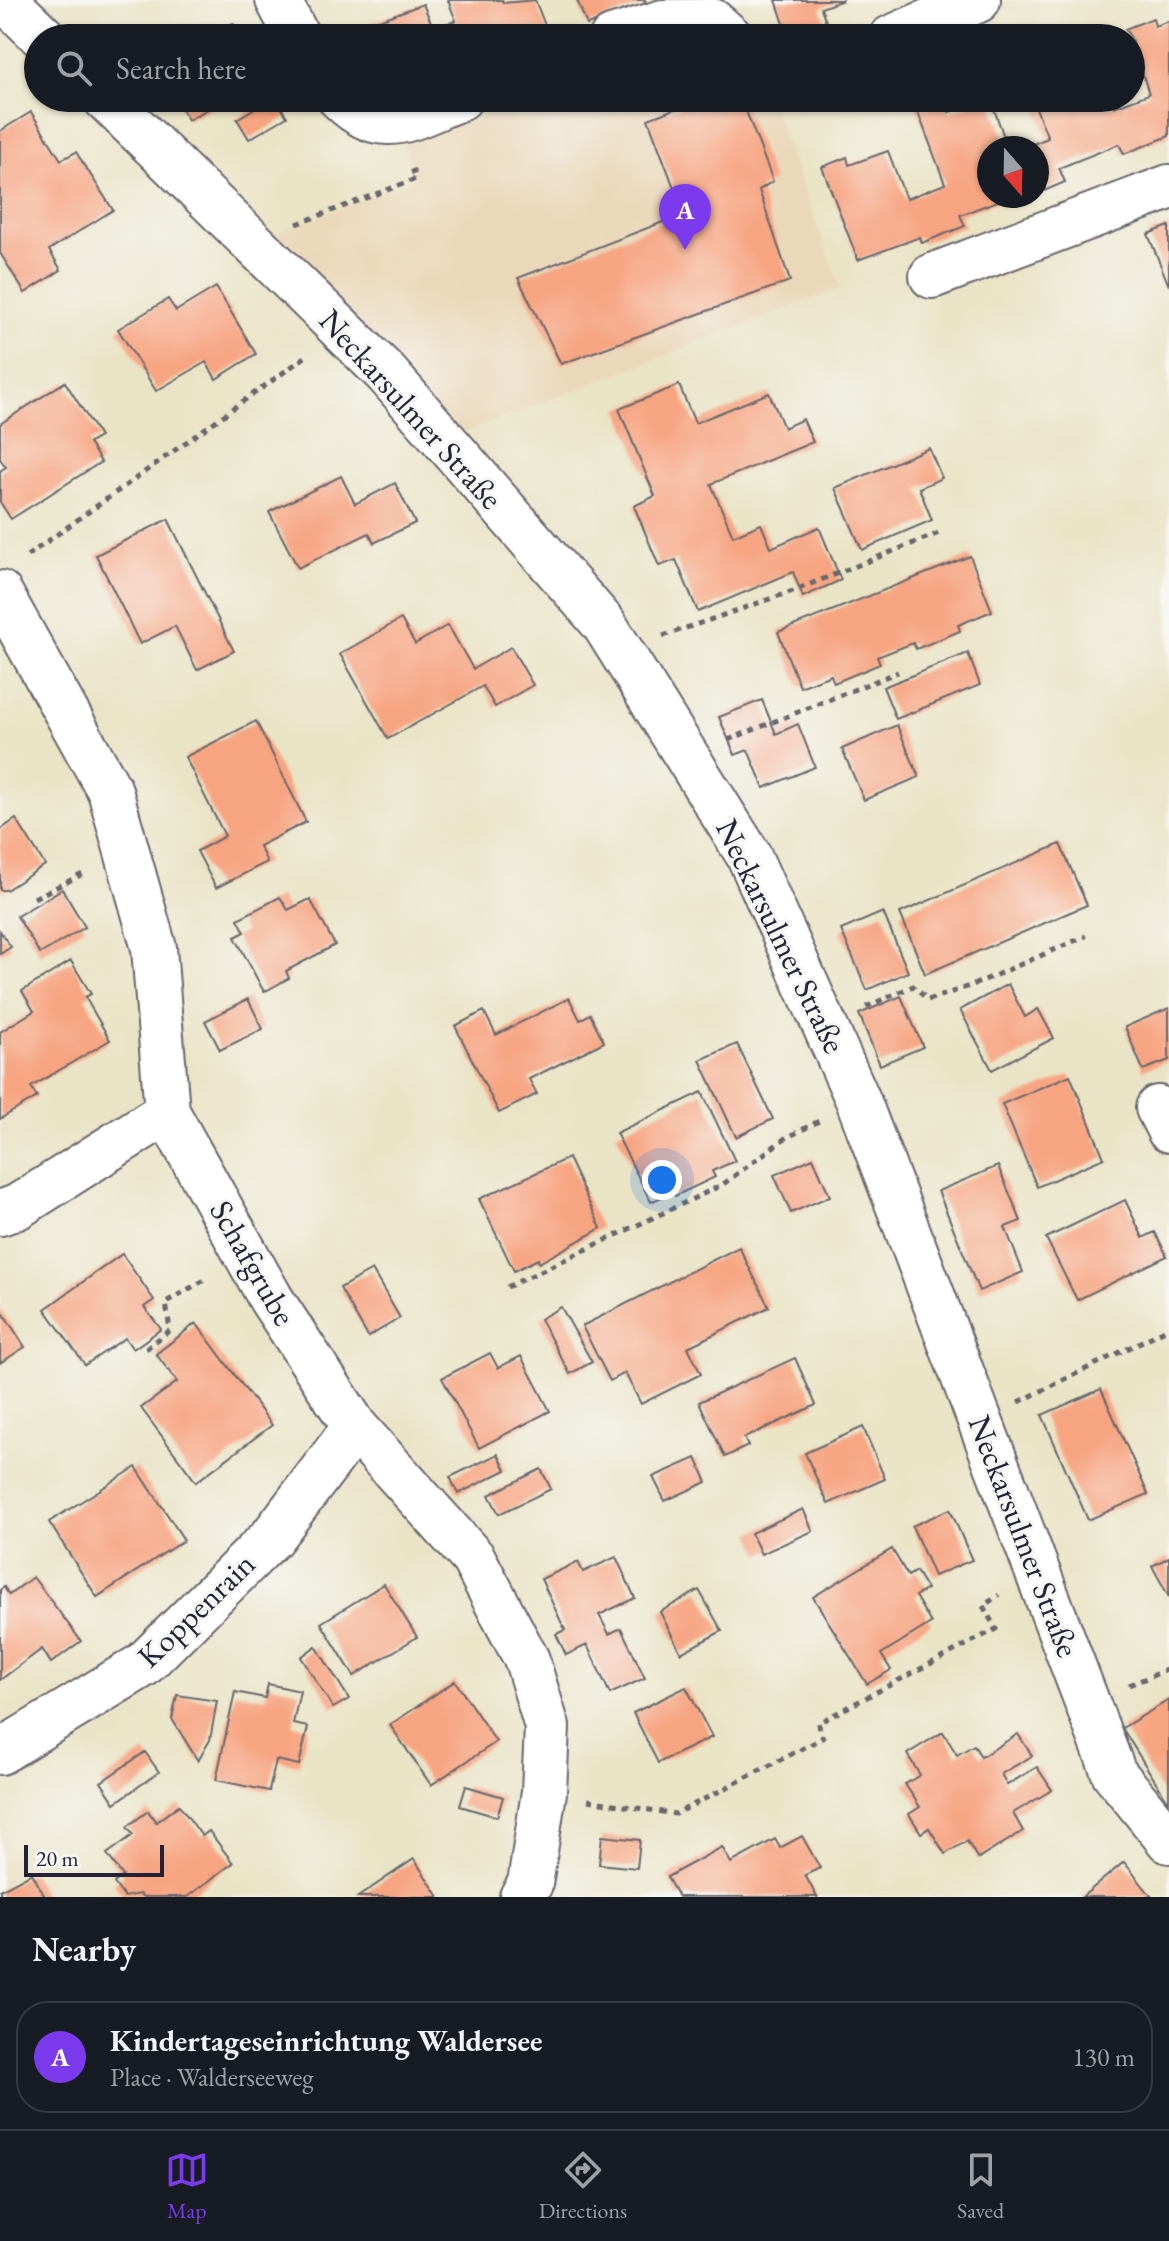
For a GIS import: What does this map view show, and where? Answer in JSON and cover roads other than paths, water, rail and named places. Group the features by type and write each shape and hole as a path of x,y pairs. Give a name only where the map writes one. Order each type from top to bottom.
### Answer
{"street":[{"path":"5,0 30,24"},
{"path":"278,0 291,24"},
{"path":"923,24 978,0"},
{"path":"657,24 712,21 715,24"},
{"name":"Neckarsulmer Straße","path":"119,112 386,373 604,624 749,856 858,1100 1114,1773 1169,1841"},
{"path":"354,112 360,118 395,123 424,112"},
{"path":"932,276 1169,187"},
{"name":"Schafgrube","path":"0,593 110,791 154,948 167,1112 247,1255 355,1427 473,1558 520,1647 547,1727 544,1792 530,1884 522,1897"},
{"path":"0,1213 17,1207 167,1112"},
{"name":"Koppenrain","path":"0,1752 143,1665 272,1537 355,1427"}],"place":[{"name":"Kindertageseinrichtung Waldersee","path":"685,250"}]}
